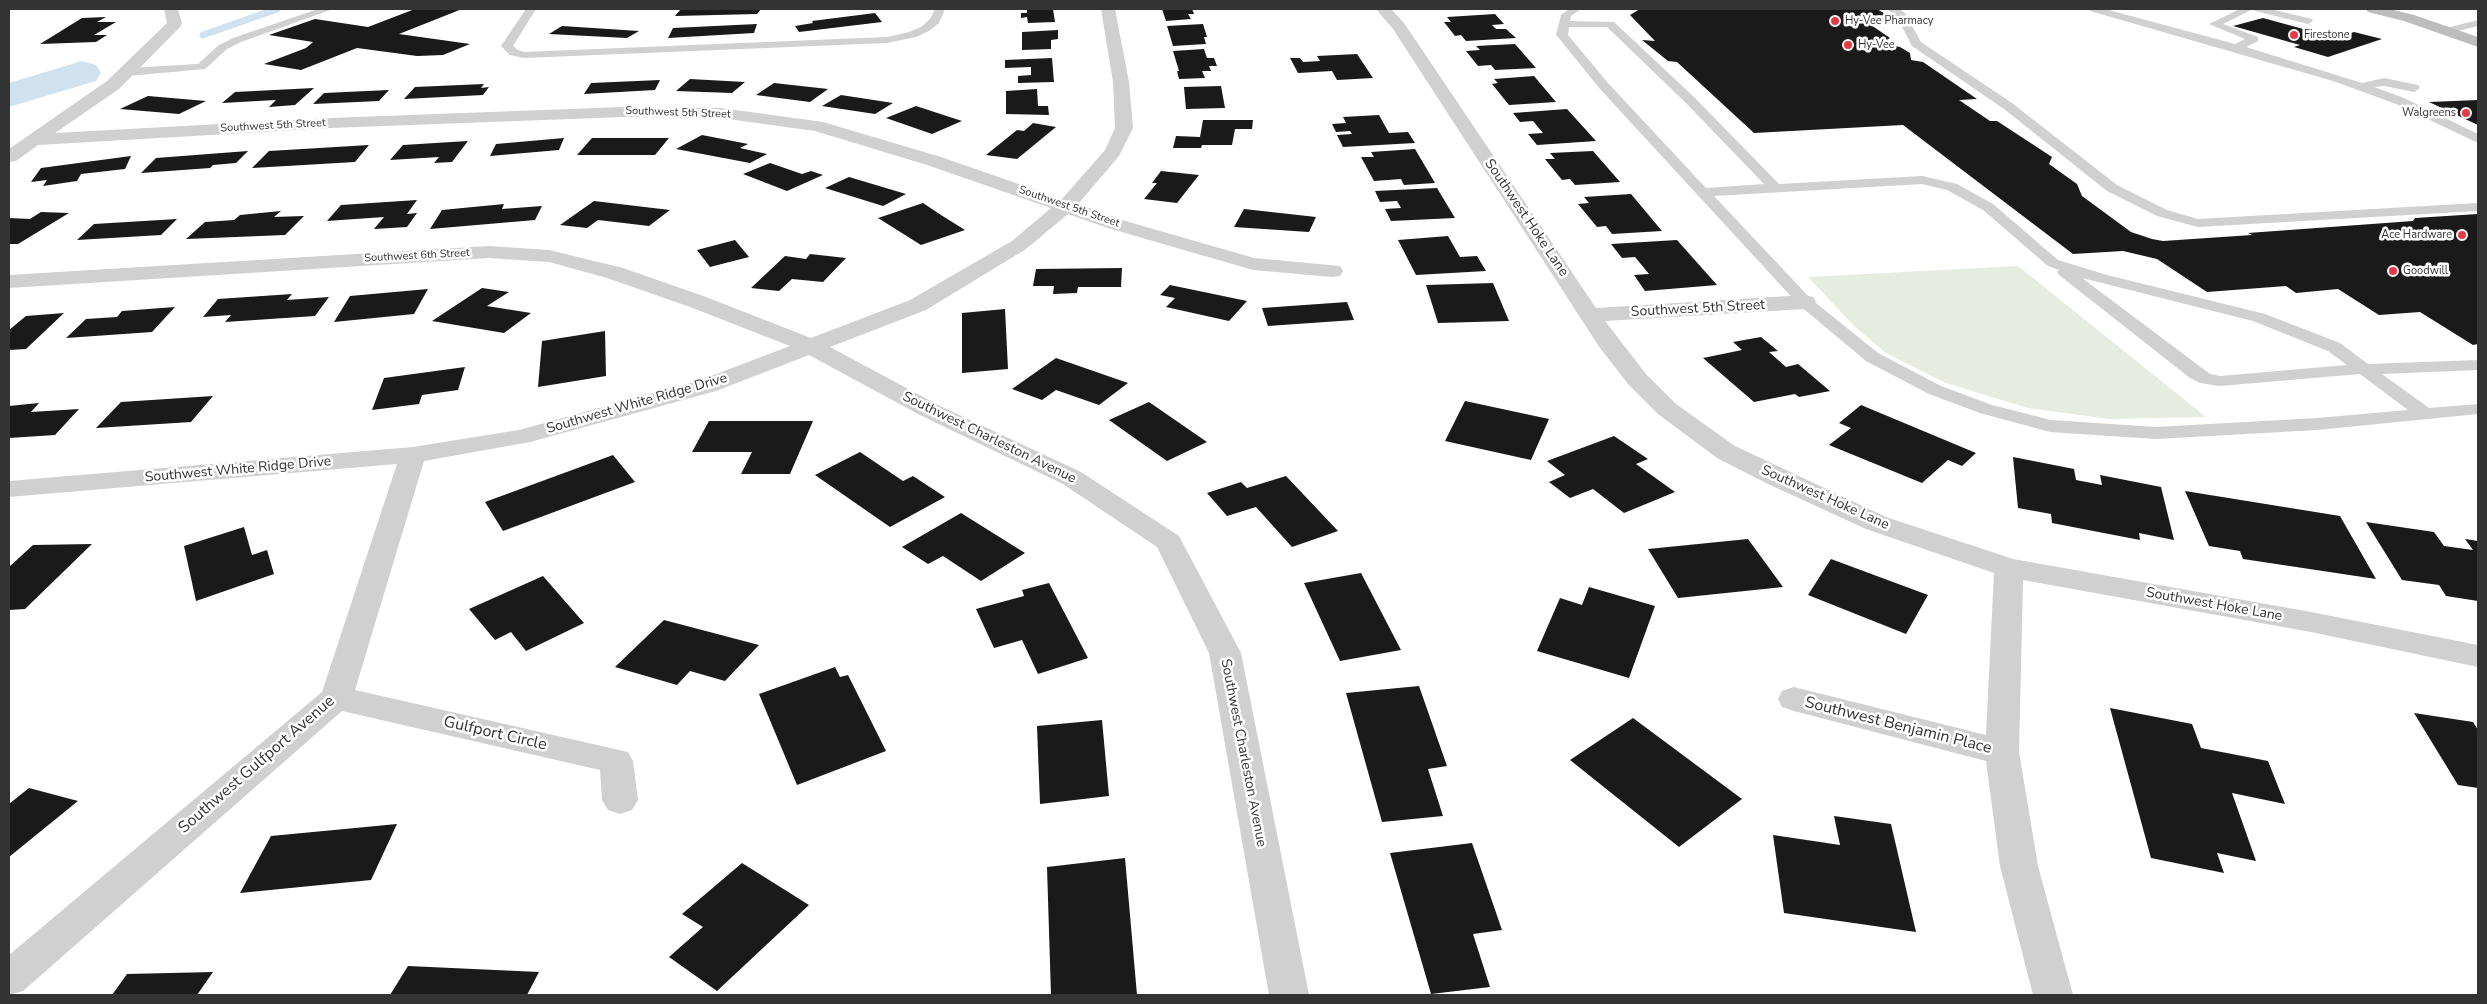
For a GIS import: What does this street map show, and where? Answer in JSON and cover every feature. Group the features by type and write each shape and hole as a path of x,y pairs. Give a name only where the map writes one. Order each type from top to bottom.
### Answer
{"main road":[{"path":"2373,9 2478,42"}],"street":[{"path":"9,157 69,117 128,72 175,24 171,9"},
{"name":"Southwest White Ridge Drive","path":"21,489 413,455 520,436 603,416 707,386 918,305 1018,245 1066,206 1114,152 1124,128 1121,82 1108,9"},
{"name":"Southwest Hoke Lane","path":"1383,9 1399,26 1608,343 1637,379 1667,409 1726,452 1777,478 1876,523 2009,568 2311,622 2478,656"},
{"name":"Southwest 5th Street","path":"32,140 331,123 623,112 721,113 817,126 934,161 1115,224 1253,264 1332,271"},
{"name":"Southwest 6th Street","path":"9,281 489,252 549,256 616,273 698,302 810,346"},
{"name":"Southwest 5th Street","path":"1590,315 1805,302"},
{"name":"Southwest Charleston Avenue","path":"810,346 928,410 1072,478 1169,542 1225,654 1289,995"},
{"name":"Southwest Gulfport Avenue","path":"9,979 336,698 413,455"},
{"path":"9,509 21,489"},
{"path":"2009,568 2002,752 2019,866 2053,995"},
{"name":"Gulfport Circle","path":"336,698 616,761 620,800"},
{"name":"Southwest Benjamin Place","path":"1794,699 2002,752"}],"lane":[{"path":"128,72 201,67 223,47 237,40 328,9"},
{"path":"531,9 508,46 514,53 524,55 624,52 887,40 912,35 924,29 935,21 940,9"},
{"path":"1576,9 1566,16 1562,35 1604,86 1805,302 1872,357 1935,390 1986,409 2050,426 2156,433 2317,424 2478,409"},
{"path":"1892,9 1901,15 1916,44 2008,106 2112,188 2162,214 2198,223 2478,207"},
{"path":"2098,9 2118,9"},
{"path":"2098,9 2279,60 2359,86 2400,101 2478,139"},
{"path":"2236,48 2254,40 2214,24 2248,9"},
{"path":"2259,9 2308,21"},
{"path":"1565,24 1609,18 1775,188"},
{"path":"2446,31 2478,23"},
{"path":"2359,86 2384,82 2414,88"},
{"path":"1702,192 1922,180 1952,187 1988,207 2053,263 2196,374 2206,379 2220,381 2364,369 2478,365"},
{"path":"2053,263 2102,279 2259,317 2334,347 2424,413"}],"shaded area":[{"path":"2018,266 2206,417 2109,419 2028,408 1946,383 1886,353 1856,328 1808,277"}],"building":[{"path":"415,9 462,9 399,34 470,44 443,55 417,56 357,48 301,70 264,64 306,48 313,42 269,35 315,19 368,27"},
{"path":"681,9 761,9 757,14 675,16"},
{"path":"1027,9 1053,9 1055,22 1028,23 1027,17 1021,18 1021,13 1027,13"},
{"path":"1162,9 1192,9 1194,14 1188,14 1191,19 1166,21"},
{"path":"1640,9 1877,9 1887,15 1858,16 1890,38 1882,43 1900,47 1910,53 1911,60 1923,62 1977,99 1959,100 1990,121 1997,121 2052,157 2049,164 2077,184 2082,196 2131,232 2152,239 2163,241 2252,235 2248,233 2413,221 2415,218 2478,214 2478,344 2473,345 2420,312 2379,315 2338,289 2296,293 2286,286 2207,292 2157,259 2123,251 2073,254 1903,125 1754,133 1677,62 1668,61 1642,40 1655,41 1630,15"},
{"path":"875,13 882,22 799,32 795,26 813,23 812,21"},
{"path":"1495,14 1504,24 1492,25 1496,29 1506,29 1516,38 1466,41 1461,35 1455,36 1444,22 1451,22 1447,17"},
{"path":"106,17 97,22 116,22 94,35 107,35 96,42 40,44 82,18"},
{"name":"Firestone","path":"2263,18 2336,38 2354,32 2382,39 2328,57 2294,47 2300,45 2233,26"},
{"path":"757,24 754,33 668,38 673,28"},
{"path":"1203,24 1207,37 1204,37 1206,44 1173,46 1167,26"},
{"path":"562,26 639,31 627,38 549,34"},
{"path":"1058,30 1058,39 1051,40 1051,49 1022,50 1022,32"},
{"path":"1515,44 1536,68 1495,70 1491,65 1478,66 1466,51 1480,50 1476,46"},
{"path":"1204,49 1207,58 1214,58 1217,66 1209,66 1211,71 1202,71 1205,78 1179,79 1177,71 1179,71 1173,51"},
{"path":"1357,54 1373,78 1337,80 1332,71 1298,73 1290,58 1300,58 1303,62 1320,61 1317,56"},
{"path":"1052,58 1054,82 1018,83 1018,76 1031,75 1031,67 1005,68 1005,60"},
{"path":"1534,76 1556,102 1509,105 1492,84 1498,83 1494,79"},
{"path":"690,79 745,82 732,93 676,91"},
{"path":"660,80 655,90 584,94 591,83"},
{"path":"774,83 828,89 810,102 756,95"},
{"path":"484,84 481,88 489,87 483,95 404,99 415,87"},
{"path":"1221,86 1225,108 1186,109 1184,87"},
{"path":"314,88 295,105 269,107 276,100 222,103 235,92"},
{"path":"1037,89 1038,106 1048,106 1049,115 1006,114 1006,91"},
{"path":"389,90 379,101 313,104 324,93"},
{"path":"841,95 893,103 875,114 822,106"},
{"path":"148,96 206,101 179,114 120,109"},
{"name":"Walgreens","path":"2478,100 2478,125 2429,102"},
{"path":"916,106 962,121 932,134 886,118"},
{"path":"1567,109 1596,141 1537,145 1528,134 1543,133 1533,121 1520,122 1513,113"},
{"path":"1379,115 1389,133 1408,132 1415,143 1343,147 1337,135 1352,134 1350,131 1336,132 1332,124 1346,123 1343,117"},
{"path":"1203,120 1253,120 1252,129 1235,129 1232,145 1202,145 1201,148 1173,148 1176,136 1200,137"},
{"path":"1033,123 1056,127 1017,159 986,155 1017,130 1024,131"},
{"path":"702,135 748,144 740,148 767,154 750,163 676,149"},
{"path":"564,138 559,150 490,156 496,144"},
{"path":"592,138 669,138 655,155 577,155"},
{"path":"468,141 452,162 434,163 439,157 390,160 403,145"},
{"path":"369,145 355,162 252,168 269,151"},
{"path":"1415,149 1435,183 1404,185 1401,179 1374,181 1361,157 1374,157 1371,152"},
{"path":"248,151 236,163 213,165 210,168 141,173 156,158"},
{"path":"1593,151 1620,182 1575,185 1570,179 1562,180 1545,159 1555,159 1550,153"},
{"path":"131,156 125,169 81,174 77,181 43,186 47,180 31,182 41,168"},
{"path":"770,163 802,174 811,171 823,175 787,191 743,174"},
{"path":"1161,171 1199,175 1177,203 1144,199 1157,183 1152,183"},
{"path":"849,177 906,194 883,206 825,188"},
{"path":"1437,188 1455,218 1391,221 1385,209 1401,208 1397,201 1380,202 1375,191"},
{"path":"1631,194 1662,231 1612,234 1606,226 1597,227 1578,204 1589,203 1584,197"},
{"path":"417,200 407,214 417,213 407,227 374,229 384,217 327,221 341,205"},
{"path":"594,201 670,210 649,226 598,220 587,228 560,225"},
{"path":"923,203 965,230 921,245 878,218"},
{"path":"504,204 502,209 542,206 535,220 430,229 442,210"},
{"path":"1244,209 1316,217 1309,232 1234,227"},
{"path":"281,211 274,217 304,216 285,235 186,239 205,222 234,220 240,215"},
{"path":"41,212 69,213 18,244 9,244 9,218 30,219"},
{"path":"177,219 161,235 77,240 94,224"},
{"path":"1448,236 1460,257 1477,256 1486,271 1416,275 1398,240"},
{"path":"735,240 749,257 710,267 697,250"},
{"path":"1677,240 1717,285 1645,291 1634,275 1649,274 1635,257 1622,258 1611,244"},
{"path":"810,254 846,258 823,282 792,279 779,291 751,288 785,256 806,259"},
{"path":"1122,268 1121,287 1078,287 1077,293 1053,294 1054,286 1033,286 1036,269"},
{"path":"1493,283 1509,321 1438,323 1426,285"},
{"path":"1170,285 1247,301 1229,321 1166,307 1175,298 1160,295"},
{"path":"482,288 509,292 487,306 531,313 504,333 432,321"},
{"path":"428,289 414,314 334,322 350,296"},
{"path":"292,294 287,300 329,297 315,316 225,322 231,315 203,317 218,299"},
{"path":"1347,302 1354,320 1268,326 1262,308"},
{"path":"175,307 152,332 66,338 86,319 117,317 122,311"},
{"path":"1005,309 1008,369 962,373 962,313"},
{"path":"64,313 26,349 9,350 9,330 26,316"},
{"path":"605,331 606,376 538,387 542,341"},
{"path":"1761,337 1778,351 1769,352 1786,367 1798,364 1830,391 1799,397 1795,394 1754,402 1703,358 1742,350 1733,342"},
{"path":"1056,358 1128,383 1099,405 1056,390 1042,400 1012,389"},
{"path":"465,367 458,390 422,395 419,404 372,410 384,378"},
{"path":"213,396 191,422 96,428 121,402"},
{"path":"1465,401 1549,419 1531,460 1445,441"},
{"path":"1149,402 1207,442 1167,461 1109,420"},
{"path":"39,403 31,412 79,409 55,435 9,438 9,406"},
{"path":"1861,405 1976,453 1962,466 1948,460 1922,483 1829,445 1851,428 1839,423"},
{"path":"709,421 813,421 790,474 741,474 752,452 692,452"},
{"path":"1614,436 1648,459 1636,464 1675,492 1624,513 1593,489 1570,498 1549,482 1565,475 1547,461"},
{"path":"860,452 903,481 913,476 945,497 890,527 815,475"},
{"path":"613,455 635,482 503,531 485,502"},
{"path":"2013,457 2074,469 2076,480 2102,485 2100,475 2161,487 2174,540 2139,533 2140,540 2052,523 2051,514 2018,508"},
{"path":"1286,476 1338,531 1292,547 1256,507 1227,516 1207,493 1241,482 1247,488"},
{"path":"2185,491 2340,516 2376,579 2243,559 2240,551 2209,546"},
{"path":"961,513 1025,553 981,581 943,556 928,564 902,547"},
{"path":"2366,522 2434,532 2444,546 2473,550 2465,539 2478,541 2478,601 2446,596 2439,585 2402,580"},
{"path":"244,527 252,555 267,550 274,574 196,601 184,546"},
{"path":"1748,539 1783,587 1678,598 1648,549"},
{"path":"92,544 25,609 9,610 9,567 33,545"},
{"path":"1831,559 1928,595 1906,634 1808,595"},
{"path":"1361,573 1401,650 1340,661 1304,583"},
{"path":"543,576 584,623 526,651 511,632 495,640 469,609"},
{"path":"1049,583 1088,658 1038,674 1022,640 994,648 976,609 1024,596 1022,590"},
{"path":"1589,587 1655,606 1629,678 1537,651 1560,598 1582,605"},
{"path":"664,620 759,645 725,681 690,671 677,685 615,667"},
{"path":"835,667 840,677 848,675 886,751 797,785 759,694"},
{"path":"1419,686 1447,766 1428,769 1443,816 1382,822 1346,693"},
{"path":"2110,708 2192,724 2201,748 2268,761 2285,804 2232,793 2256,861 2217,853 2224,873 2151,858"},
{"path":"2414,713 2473,722 2478,730 2478,788 2458,785"},
{"path":"1633,718 1742,799 1679,847 1570,760"},
{"path":"1102,720 1109,796 1040,804 1037,726"},
{"path":"29,788 78,801 9,857 9,804"},
{"path":"1834,816 1891,824 1916,932 1784,913 1773,835 1840,845"},
{"path":"397,824 371,880 240,893 271,836"},
{"path":"1472,843 1502,930 1473,934 1490,987 1431,994 1390,853"},
{"path":"1125,858 1137,995 1051,995 1047,867"},
{"path":"742,863 809,905 717,991 669,957 703,927 682,914"},
{"path":"408,966 539,972 527,995 390,995"},
{"path":"213,972 197,995 112,995 127,974"}],"waterway":[{"path":"203,35 277,9"},
{"path":"9,95 82,73"}],"place":[{"name":"Hy-Vee Pharmacy","path":"1835,21"},
{"name":"Firestone","path":"2294,35"},
{"name":"Hy-Vee","path":"1848,45"},
{"name":"Walgreens","path":"2466,113"},
{"name":"Ace Hardware","path":"2462,235"},
{"name":"Goodwill","path":"2393,271"}]}
